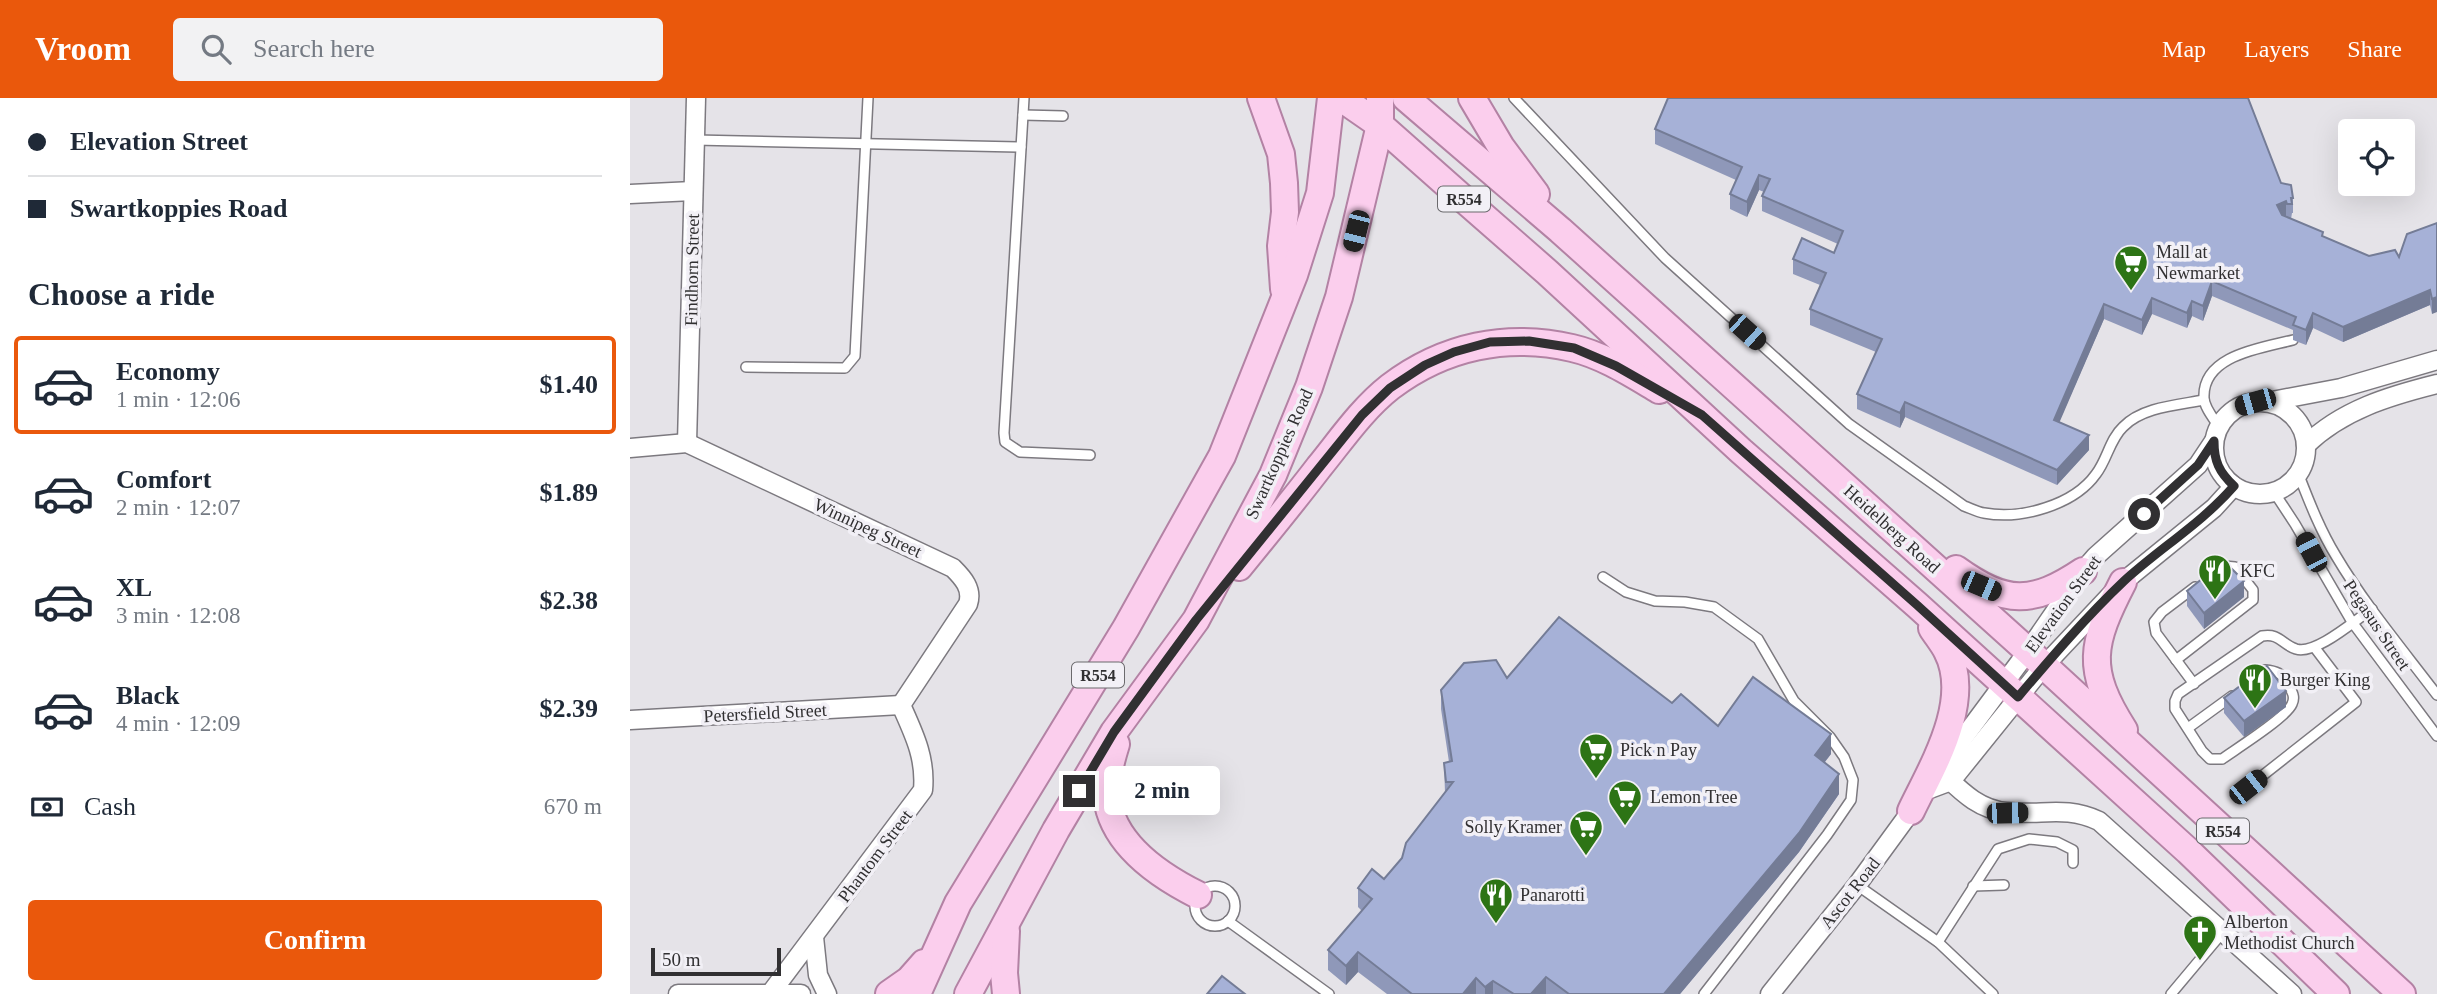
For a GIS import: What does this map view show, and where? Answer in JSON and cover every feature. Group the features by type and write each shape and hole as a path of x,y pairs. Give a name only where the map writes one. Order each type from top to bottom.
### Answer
{"main road":[{"path":"1261,98 1281,154 1285,212 1281,246 1285,298"},
{"name":"R554","path":"917,994 958,903 1126,628 1222,456 1285,298 1321,194 1331,98"},
{"name":"R554","path":"1341,98 1380,125 1548,272 1702,415 1917,605 2188,852 2336,994"},
{"name":"Swartkoppies Road","path":"968,994 1056,830 1114,732 1196,620 1273,475 1309,387 1339,297 1380,125 1380,98"},
{"name":"Heidelberg Road","path":"1406,98 1560,230 2402,994"},
{"path":"1472,98 1501,146 1560,230"},
{"path":"1196,620 1362,415 1390,388 1425,365 1454,352 1490,342 1529,341 1574,348 1616,366 1702,415"},
{"path":"1852,494 1981,586 2000,594 2028,596 2046,592 2083,571"},
{"path":"2123,582 2108,612 2098,641 2097,669 2106,700 2141,756"},
{"path":"1911,811 1949,730 1954,709 1953,670 1948,652 1917,605"},
{"path":"1134,704 1115,746 1108,777 1107,798 1112,813 1131,849 1164,876 1198,895"},
{"path":"1006,923 1006,994"},
{"path":"888,994 909,980 933,954"}],"street":[{"name":"Findhorn Street","path":"687,443 696,98"},
{"path":"630,194 694,191"},
{"name":"Elevation Street","path":"2011,690 2035,659 2083,571 2096,556 2198,465 2228,415 2240,406 2330,390 2437,360"},
{"path":"2306,445 2319,432 2349,412 2437,384"},
{"path":"2217,434 2214,454 2218,466 2234,486 2260,494 2274,492 2288,484 2298,473 2304,459 2306,445 2302,430 2295,418 2283,408 2260,403"},
{"path":"630,448 687,443"},
{"name":"Winnipeg Street","path":"687,443 953,568 963,578 969,589 968,604 901,705"},
{"name":"Elevation Street","path":"2035,659 2123,582 2214,508 2234,486"},
{"path":"2011,690 1945,776 1961,793 2007,813 2072,811 2099,821 2292,994"},
{"name":"Petersfield Street","path":"630,720 901,705"},
{"name":"Phantom Street","path":"770,993 923,790 925,773 921,750 901,705"},
{"name":"Ascot Road","path":"1770,994 1857,885 1927,790 1945,776"},
{"path":"814,937 818,975 827,994"},
{"path":"678,994 801,994"}],"lane":[{"path":"747,367 845,368 855,356 868,98"},
{"path":"1024,98 1005,442 1020,452 1090,455"},
{"path":"1514,98 1685,276 1849,424 1964,506 1984,513 2011,514 2044,508 2063,500 2086,487 2098,472 2123,427 2146,412 2204,400"},
{"path":"1023,115 1063,116"},
{"path":"695,140 1021,147"},
{"path":"2217,434 2204,400 2206,381 2219,364 2244,353 2293,340"},
{"name":"Pegasus Street","path":"2298,473 2334,554 2437,695"},
{"name":"Pegasus Street","path":"2274,492 2352,622 2437,736"},
{"path":"2176,660 2253,600 2253,590 2235,567 2224,566 2213,574"},
{"path":"1603,577 1626,593 1655,601 1714,607 1758,639 1794,701 1830,737 1844,757 1853,780 1851,800 1827,835 1704,994"},
{"path":"2194,684 2156,633 2154,622 2162,611 2203,581"},
{"path":"2254,679 2265,670 2276,671 2284,677 2294,695 2292,705 2284,714 2222,759 2210,759 2175,709 2178,694 2262,636 2277,636 2289,646 2300,650 2315,648 2372,609"},
{"path":"2248,787 2356,702 2315,648"},
{"path":"2188,729 2243,687"},
{"path":"1938,942 1998,849 2029,839 2057,842 2073,850 2073,863"},
{"path":"1857,885 1938,942 1993,994"},
{"path":"1973,886 2004,886"},
{"path":"1210,887 1220,887 1227,891 1233,898 1234,906 1228,921 1218,926 1202,921 1196,912 1198,895 1210,887"},
{"path":"1228,921 1329,994"},
{"path":"2176,991 2223,932"}],"building":[{"name":"Mall at Newmarket","path":"1668,98 2248,98 2281,183 2291,185 2292,204 2287,204 2286,201 2277,205 2282,215 2323,232 2322,236 2369,256 2395,250 2399,257 2407,234 2437,223 2437,297 2432,299 2430,290 2343,327 2313,313 2306,330 2293,325 2296,317 2212,281 2203,306 2192,301 2187,313 2152,298 2142,320 2104,304 2054,420 2089,435 2057,470 1905,402 1900,413 1857,394 1882,339 1810,309 1826,273 1793,259 1802,238 1834,253 1843,231 1762,196 1770,179 1759,175 1747,202 1730,194 1742,167 1655,129"},
{"path":"2224,561 2244,581 2204,613 2187,591"},
{"name":"Lemon Tree","path":"1559,617 1672,703 1681,694 1718,726 1753,677 1831,734 1815,755 1839,774 1799,833 1664,994 1569,994 1546,977 1531,994 1514,994 1493,981 1485,987 1476,978 1463,994 1412,994 1358,952 1346,966 1328,950 1372,899 1358,888 1372,869 1384,879 1402,858 1406,843 1453,782 1446,782 1444,763 1452,761 1441,690 1464,663 1496,660 1507,678"},
{"path":"2267,666 2286,691 2244,721 2224,698"},
{"path":"1222,976 1245,994 1207,994"}],"place":[{"name":"Mall at Newmarket","path":"2131,292"},
{"name":"KFC","path":"2215,601"},
{"name":"Burger King","path":"2255,710"},
{"name":"Pick n Pay","path":"1596,780"},
{"name":"Lemon Tree","path":"1625,827"},
{"name":"Solly Kramer","path":"1586,857"},
{"name":"Panarotti","path":"1496,925"},
{"name":"Alberton Methodist Church","path":"2200,962"}],"route":[{"path":"1079,791 1114,732 1196,620 1362,415 1390,388 1425,365 1454,352 1490,342 1529,341 1574,348 1616,366 1702,415 2018,697 2123,582 2214,508 2234,486 2218,466 2214,441 2198,465 2144,514"}]}
